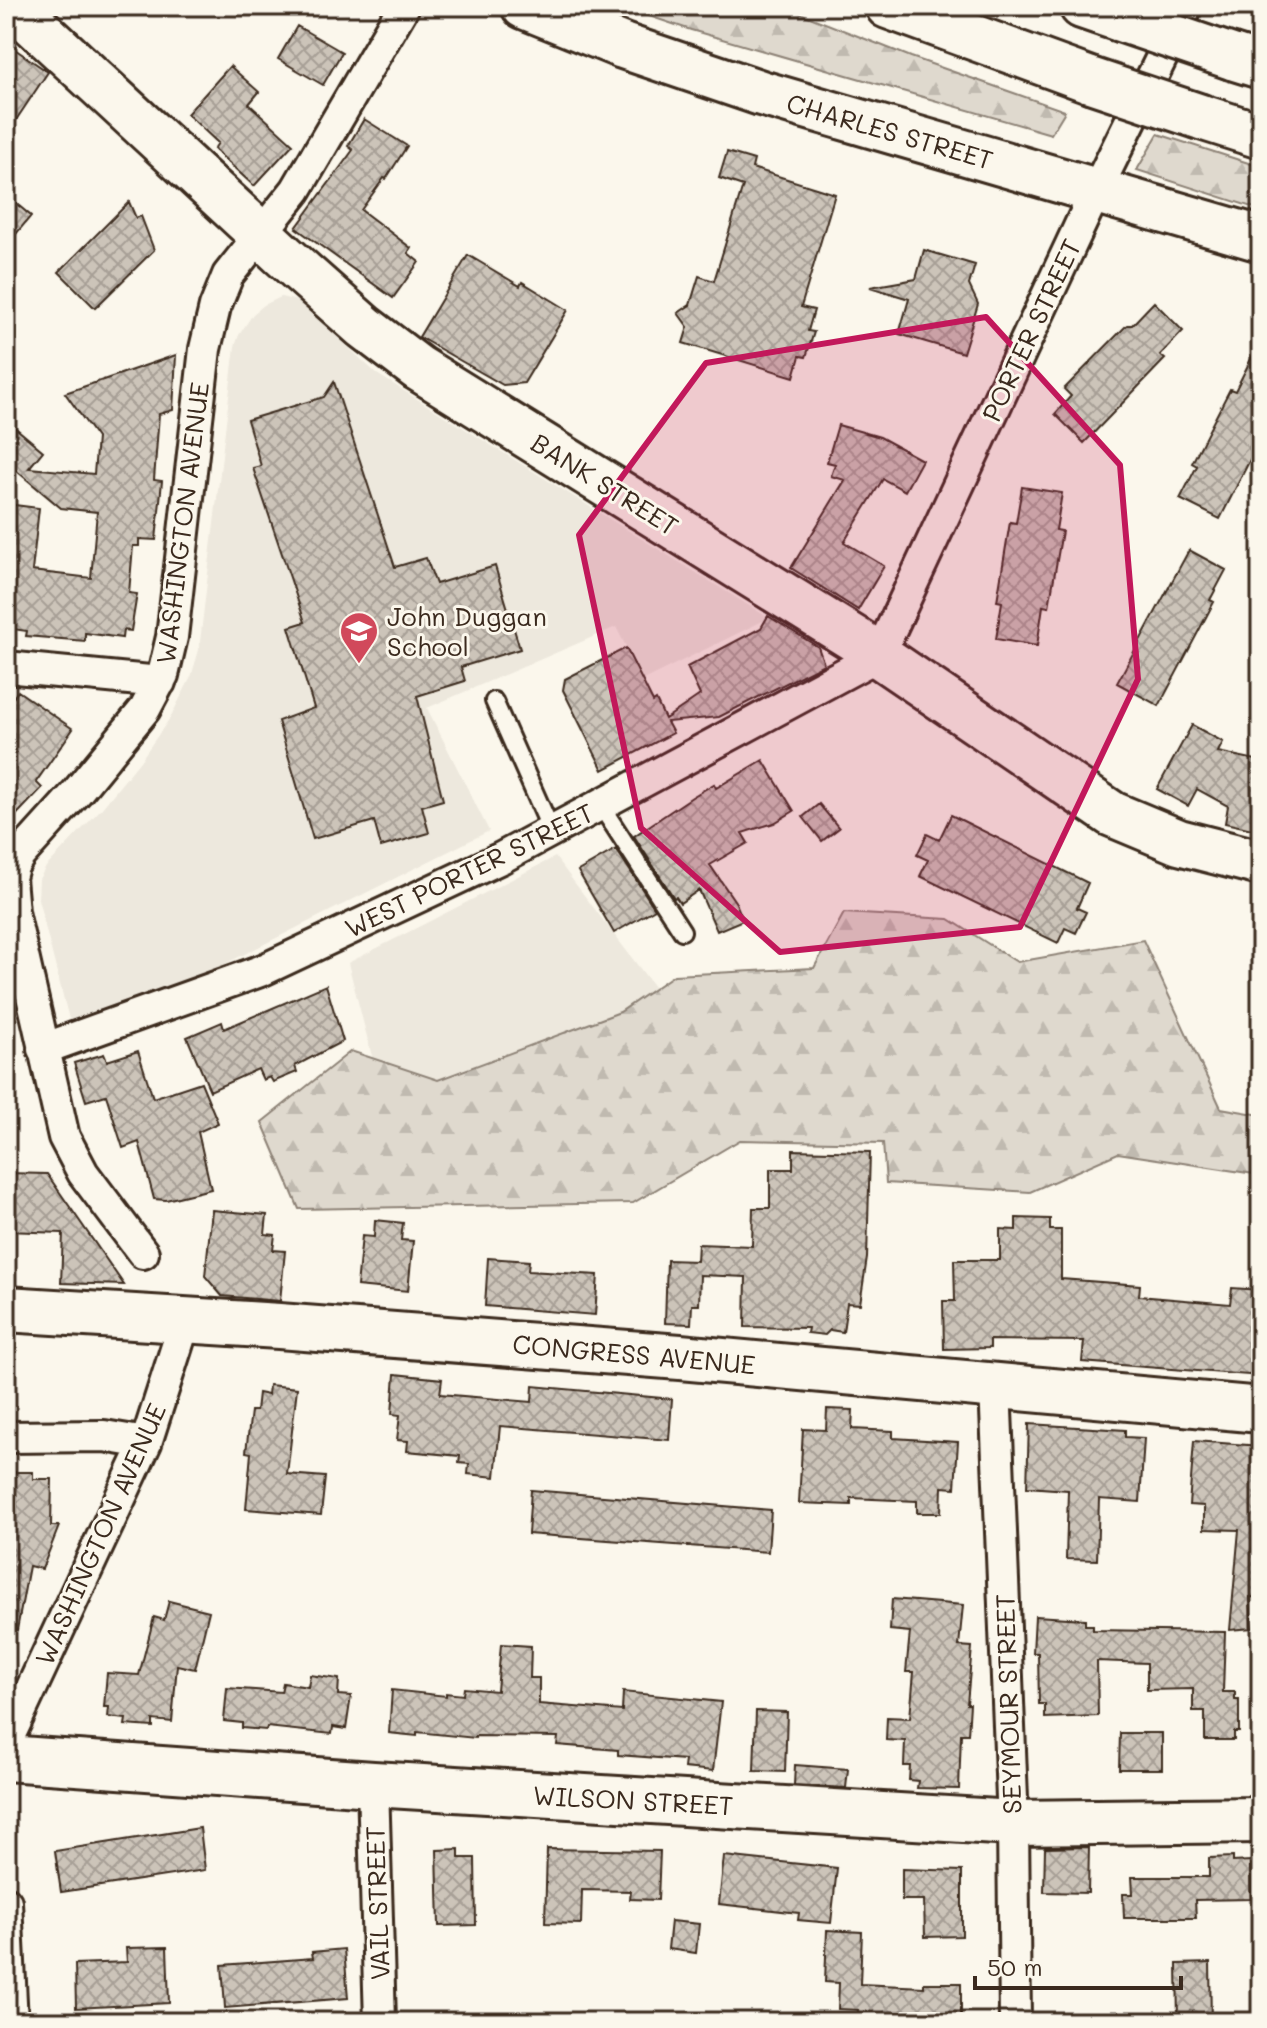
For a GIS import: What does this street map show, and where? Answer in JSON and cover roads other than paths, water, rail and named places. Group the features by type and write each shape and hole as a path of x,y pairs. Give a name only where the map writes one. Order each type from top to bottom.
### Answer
{"main road":[{"name":"BANK STREET","path":"14,6 260,234 364,327 418,368 879,655 1112,814 1179,842 1261,863"},
{"name":"CHARLES STREET","path":"524,6 623,46 712,77 1261,239"},
{"path":"888,6 1090,80 1261,136"},
{"path":"1101,13 1247,62"},
{"name":"CONGRESS AVENUE","path":"6,1309 680,1357 1261,1410"},
{"name":"WILSON STREET","path":"6,1758 1013,1823 1261,1820"}],"street":[{"name":"WASHINGTON AVENUE","path":"143,1253 71,1154 60,1124 43,1049 16,967 10,894 13,866 136,722 160,682 172,637 210,321 228,275 296,190 404,6"},
{"name":"PORTER STREET","path":"879,655 1096,191 1187,6"},
{"name":"WEST PORTER STREET","path":"43,1049 263,970 552,832 879,655"},
{"path":"6,667 160,682"},
{"name":"WASHINGTON AVENUE","path":"6,1743 146,1443 185,1321"},
{"name":"SEYMOUR STREET","path":"995,1386 1013,1823 1015,2022"},
{"path":"6,1437 104,1436 146,1443"},
{"name":"VAIL STREET","path":"373,1784 380,2022"},
{"path":"6,1902 12,2022"}],"lane":[{"path":"494,701 552,832"},
{"path":"601,806 682,931"}],"place":[{"name":"John Duggan School","path":"359,665"}]}
